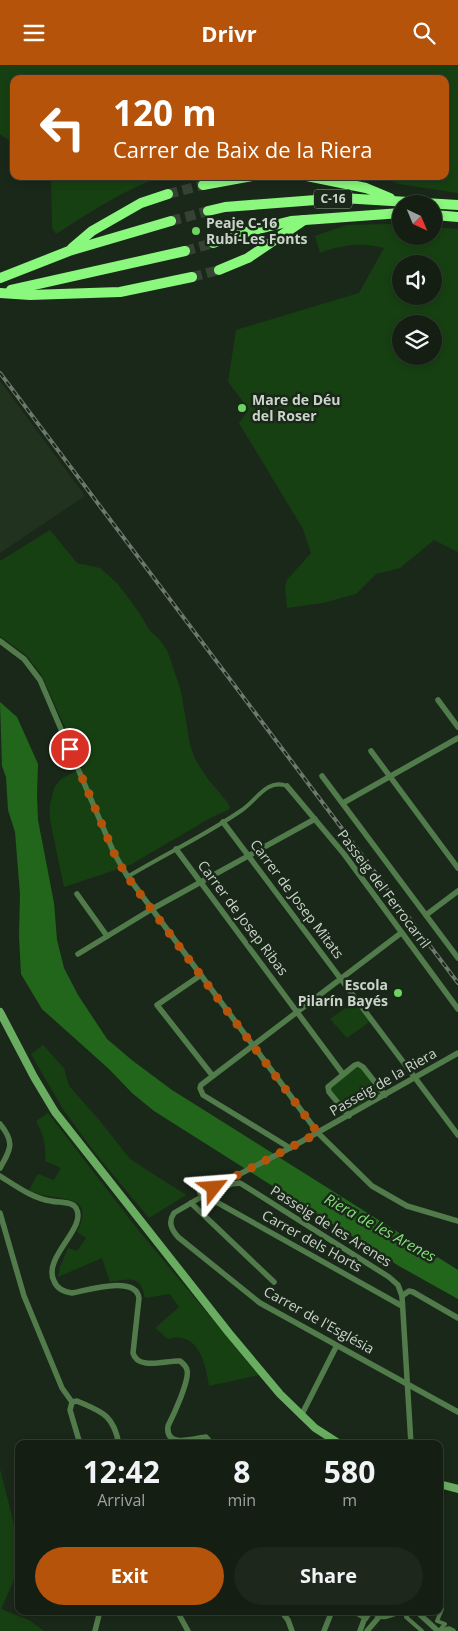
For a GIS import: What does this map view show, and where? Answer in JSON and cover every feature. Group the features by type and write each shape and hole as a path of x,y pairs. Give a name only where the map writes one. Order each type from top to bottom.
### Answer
{"highway":[{"path":"203,185 230,180"},
{"name":"C-16","path":"325,180 366,189 392,199"},
{"path":"69,251 92,231 141,203 168,194"},
{"name":"C-16","path":"208,211 225,207 342,198 392,200"},
{"name":"C-16","path":"442,204 458,205"},
{"name":"C-16","path":"213,243 238,234 291,221 392,214"},
{"path":"442,216 458,217"},
{"name":"C-16","path":"219,270 248,258 304,220"},
{"path":"0,278 69,251 171,221"},
{"path":"0,293 185,251"},
{"path":"0,293 40,295 120,292 192,277"}],"main road":[{"path":"0,1012 34,1077 63,1122 229,1333 280,1394 301,1416 333,1440"},
{"path":"443,1485 458,1489"},
{"path":"443,1486 458,1495"}],"street":[{"path":"0,641 24,659 40,680 114,853 127,876 318,1133 372,1186 407,1206 458,1221"},
{"path":"438,700 458,727"},
{"path":"343,803 458,738"},
{"path":"371,751 458,868"},
{"name":"Passeig del Ferrocarril","path":"322,776 458,958"},
{"path":"127,876 223,822 242,810 268,787 278,783 287,786"},
{"name":"Passeig del Ferrocarril","path":"287,786 344,854 458,1009"},
{"path":"78,954 152,909 316,819"},
{"name":"Carrer de Josep Mitats","path":"223,822 458,1135"},
{"name":"Carrer de Josep Ribas","path":"176,849 343,1074"},
{"path":"426,915 458,891"},
{"path":"77,894 107,936"},
{"path":"290,1148 203,1095 200,1092 201,1085 401,933"},
{"path":"201,975 157,1005 212,1075"},
{"name":"Passeig de la Riera","path":"209,1195 199,1189 201,1183 207,1181 214,1186 236,1176 349,1116 458,1053"},
{"path":"349,1116 328,1090 330,1084 355,1065 360,1065 385,1095"},
{"path":"0,1124 9,1135 10,1143 8,1153 0,1168"},
{"path":"0,1176 19,1189 33,1195 47,1200 71,1204 76,1208 78,1215 75,1225 53,1263 51,1273 55,1284 62,1290 69,1293 122,1285 130,1286 138,1292 134,1357 139,1361 152,1364 180,1361 187,1371 185,1383 168,1426 169,1433 178,1440"},
{"name":"Passeig de les Arenes","path":"209,1195 231,1184 240,1183 389,1277 398,1285 403,1294"},
{"path":"209,1195 214,1186"},
{"name":"Carrer de l'Església","path":"209,1195 174,1213 171,1218 171,1227 178,1237 260,1303 458,1412"},
{"name":"Carrer dels Horts","path":"209,1195 212,1199 402,1306"},
{"path":"191,1203 274,1282"},
{"path":"0,1213 24,1296 62,1388 72,1403 70,1410 79,1440"},
{"path":"411,1440 406,1383 403,1294 409,1291 458,1318"},
{"path":"301,1416 337,1345"},
{"path":"72,1403 77,1401 105,1415 115,1426 118,1440"},
{"path":"186,1440 206,1437 209,1440"},
{"path":"95,1631 99,1615"},
{"path":"179,1615 188,1631"},
{"path":"284,1615 292,1631"},
{"path":"324,1631 330,1615"},
{"path":"360,1615 366,1618"},
{"path":"360,1631 369,1615"},
{"path":"367,1631 379,1617 390,1615"},
{"path":"408,1615 406,1617 422,1631"},
{"path":"421,1615 440,1631"},
{"path":"440,1615 437,1621 445,1624 440,1631"},
{"path":"440,1631 449,1629 453,1631"}],"shaded area":[{"path":"0,65 458,65 458,193 399,184 388,180 449,180 449,75 10,75 10,141 0,134"},
{"path":"51,180 152,180 121,194 56,234 52,228"},
{"path":"387,224 392,224 392,245 442,245 442,228 458,229 458,552 434,540 400,568 376,574 356,594 323,603 287,608 285,588 287,580 311,553 303,529 239,423 249,409 228,382 236,330 359,293 384,248 352,245 320,253 315,236 347,225"},
{"path":"0,381 85,496 0,553"},
{"path":"50,530 77,563 100,568 117,583 150,631 167,650 181,691 190,745 195,759 230,808 130,865 64,887 50,820 50,805 54,788 61,779 83,767 41,674 26,655 0,636 0,561"},
{"path":"357,1000 372,1020 347,1038 330,1019"},
{"path":"43,1045 64,1068 69,1086 130,1159 186,1195 149,1218 95,1153 63,1109 31,1054"},
{"path":"358,1064 385,1095 349,1116 328,1087"},
{"path":"48,1113 139,1231 259,1375 209,1386 202,1358 193,1344 186,1339 178,1337 168,1339 155,1328 179,1307 170,1294 145,1298 141,1285 133,1280 110,1282 102,1258 58,1277 68,1248 77,1251 86,1238 77,1232 83,1213 78,1203 29,1190 38,1174 54,1180 61,1168 45,1161 44,1141 36,1121"},
{"path":"0,1469 15,1528 15,1578 1,1609 29,1620 44,1631 0,1631"}],"water":[{"name":"Riera de les Arenes","path":"0,702 17,717 38,764 38,820 54,903 57,940 64,968 78,995 107,1039 172,1090 458,1270 458,1299 399,1266 154,1111 132,1093 109,1069 42,1009 21,974 19,936 20,894 15,832 8,810 6,777 2,766"}],"tunnel":[{"path":"168,194 203,185"},
{"path":"171,221 208,211"},
{"path":"185,251 213,243"},
{"path":"192,277 219,270"}],"railway":[{"path":"0,373 458,983"}],"place":[{"name":"Peaje C-16 Rubí-Les Fonts","path":"196,231"},
{"name":"Mare de Déu del Roser","path":"242,408"},
{"name":"Escola Pilarín Bayés","path":"398,993"}],"route":[{"path":"70,749 114,853 126,875 318,1133 214,1186 214,1188"}]}
